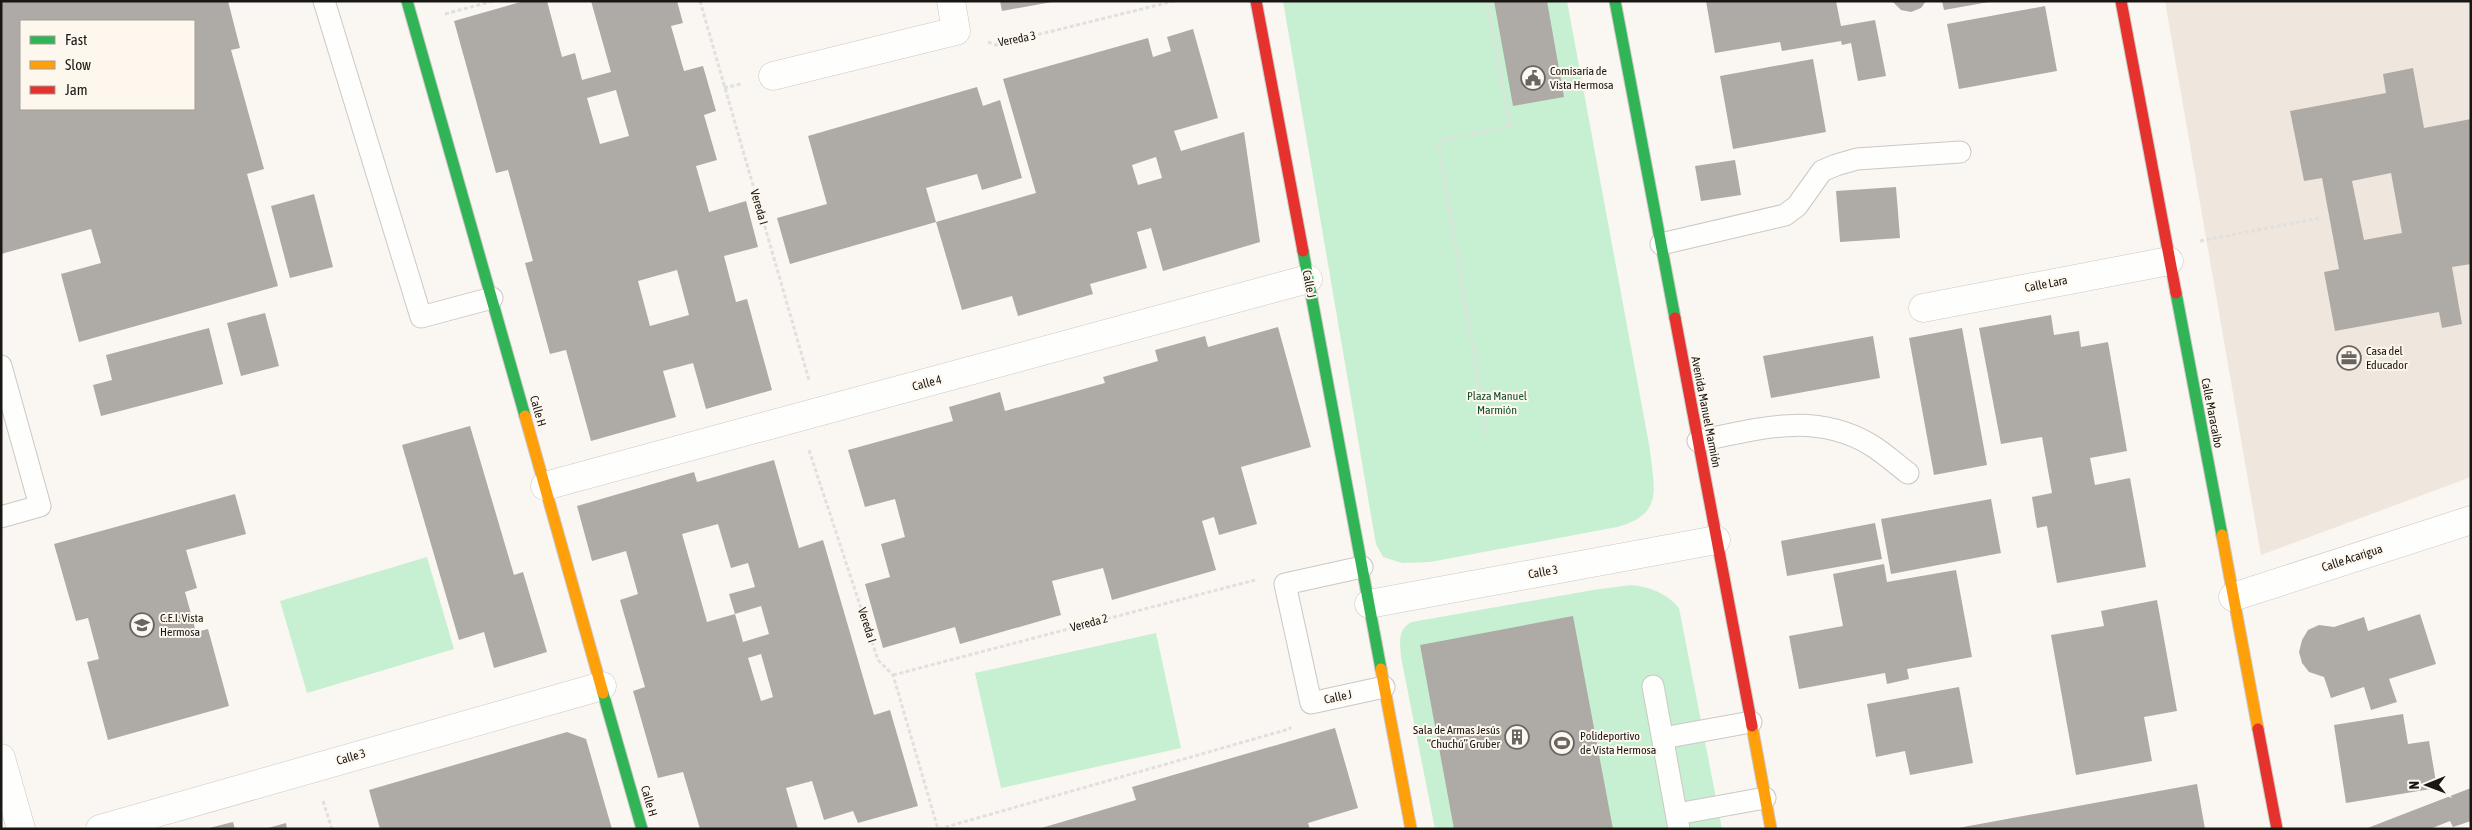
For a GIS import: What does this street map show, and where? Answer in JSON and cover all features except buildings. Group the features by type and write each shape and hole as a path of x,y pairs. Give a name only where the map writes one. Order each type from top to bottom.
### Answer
{"street":[{"name":"Calle H","path":"407,1 642,829"},
{"path":"773,76 956,31 951,1"},
{"name":"Calle J","path":"1256,1 1411,829"},
{"name":"Avenida Manuel Marmión","path":"1615,1 1771,829"},
{"name":"Calle Maracaibo","path":"2121,1 2277,829"},
{"name":"Calle Lara","path":"1923,308 2168,254"},
{"name":"Calle 4","path":"545,486 1308,279"},
{"name":"Calle Acarigua","path":"2233,597 2471,520"},
{"name":"Calle 3","path":"1369,604 1716,540"},
{"name":"Calle 3","path":"100,829 602,686"},
{"path":"1,758 13,821"}],"lane":[{"path":"324,1 421,317 492,298"},
{"path":"1661,244 1785,215 1797,206 1822,171 1857,158 1960,152"},
{"path":"1,366 40,506 1,517"},
{"path":"1698,441 1769,427 1804,424 1831,428 1871,445 1908,473"},
{"path":"1285,584 1362,567"},
{"name":"Calle J","path":"1285,584 1310,703 1384,687"},
{"path":"1653,686 1678,822 1765,798"},
{"path":"1662,738 1751,722"}],"path":[{"path":"413,23 493,1"},
{"name":"Vereda I","path":"700,1 808,415 878,660 893,675 939,829"},
{"name":"Vereda 3","path":"956,31 996,45 1174,1"},
{"path":"1487,1 1510,126 1438,141 1488,437"},
{"path":"2168,254 2320,218"},
{"name":"Vereda 2","path":"893,675 1251,580 1285,584"},
{"path":"939,829 1289,729 1310,703"}],"shaded area":[{"name":"Casa del Educador","path":"2165,1 2471,1 2471,477 2261,555"}],"green space":[{"name":"Plaza Manuel Marmión","path":"1283,1 1567,1 1650,450 1654,489 1653,499 1643,515 1632,522 1617,527 1430,562 1402,563 1383,557 1376,544"},
{"path":"427,557 454,649 307,693 280,601"},
{"name":"Polideportivo de Vista Hermosa","path":"1631,585 1645,587 1658,592 1669,598 1679,608 1722,829 1435,829 1401,657 1400,637 1404,628 1412,622"},
{"path":"1156,633 1181,748 1001,788 975,673"}],"traffic: fast":[{"path":"407,1 525,416"},
{"path":"1615,1 1675,318"},
{"path":"1303,251 1381,669"},
{"path":"2176,293 2222,535"},
{"path":"603,693 642,829"}],"traffic: slow":[{"path":"525,416 603,693"},
{"path":"2222,535 2258,729"},
{"path":"1381,669 1411,829"},
{"path":"1752,726 1771,829"}],"traffic: jam":[{"path":"1256,1 1303,251"},
{"path":"2121,1 2176,293"},
{"path":"1675,318 1752,726"},
{"path":"2258,729 2277,829"}],"place":[{"name":"Comisaría de Vista Hermosa","path":"1533,78"},
{"name":"Casa del Educador","path":"2349,358"},
{"name":"C.E.I. Vista Hermosa","path":"142,625"},
{"name":"Sala de Armas Jesús “Chuchú” Gruber","path":"1517,737"},
{"name":"Polideportivo de Vista Hermosa","path":"1562,743"}]}
